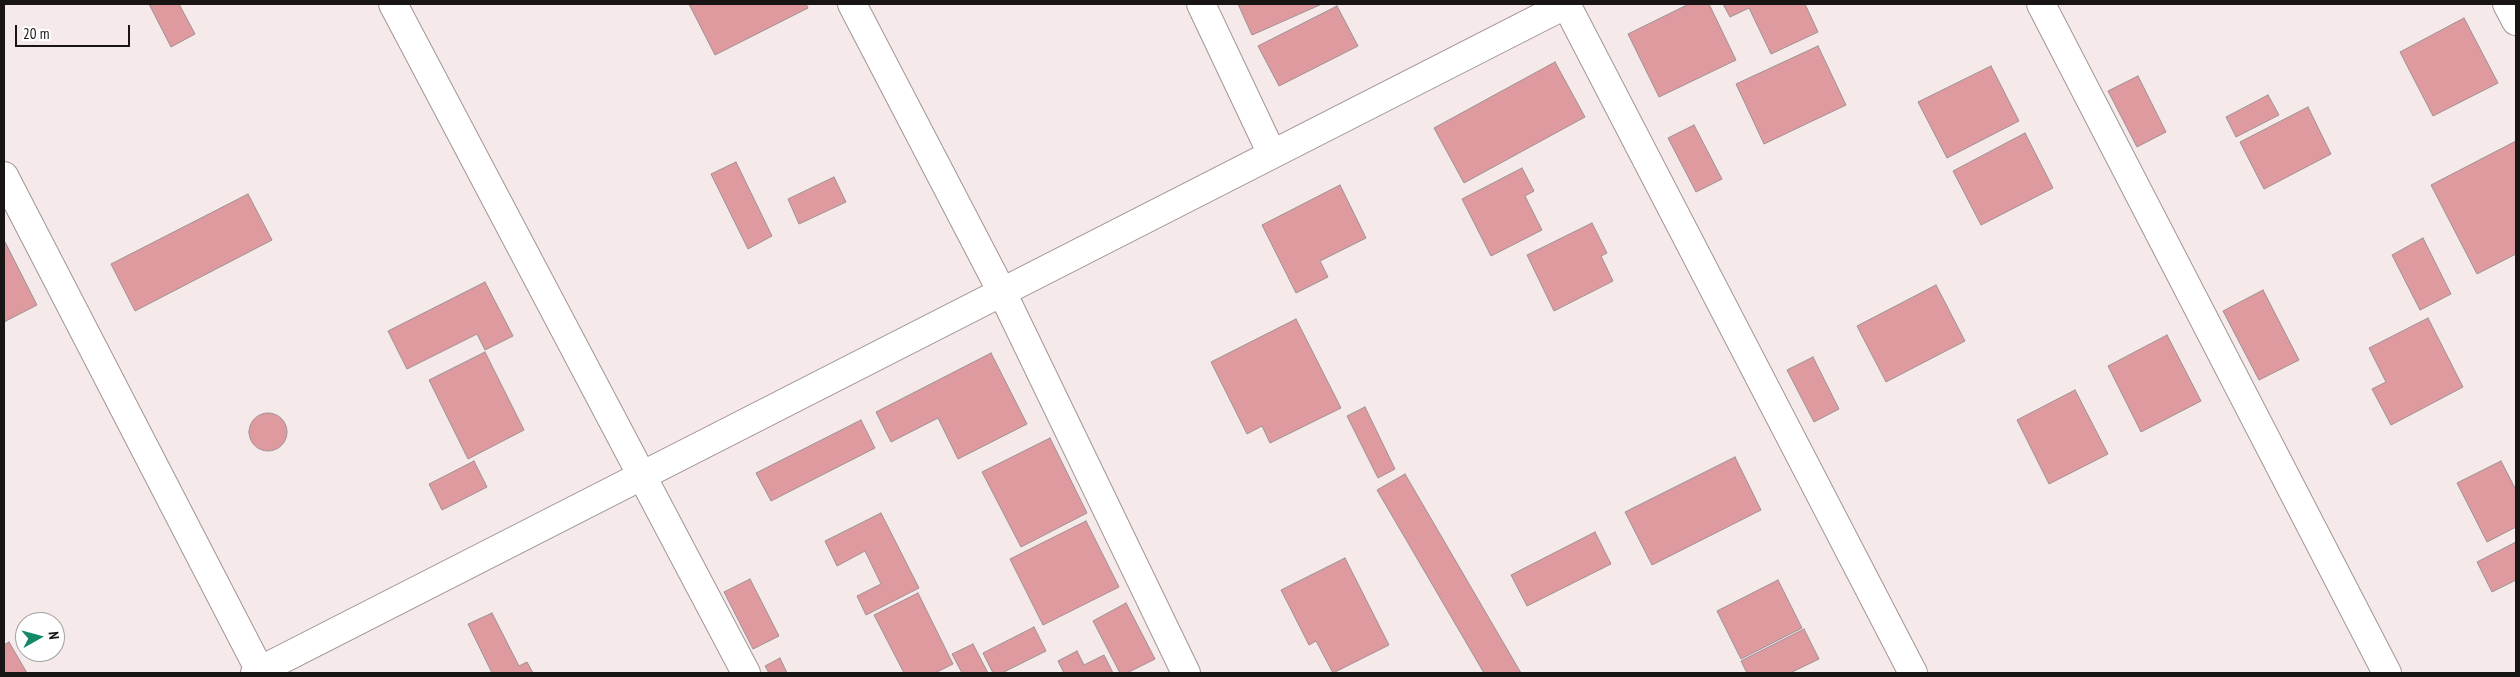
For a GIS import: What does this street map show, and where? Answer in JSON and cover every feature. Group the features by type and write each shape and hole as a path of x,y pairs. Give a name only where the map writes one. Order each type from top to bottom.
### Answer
{"street":[{"path":"393,4 746,673"},
{"path":"852,4 1002,292 1186,673"},
{"path":"1201,4 1272,154"},
{"path":"4,176 259,672 1566,4 1913,673"},
{"path":"2041,4 2387,673"},
{"path":"2507,4 2516,21"}],"building":[{"path":"149,4 179,4 195,34 171,47"},
{"path":"689,4 806,4 808,8 715,55"},
{"path":"1238,4 1322,4 1252,35"},
{"path":"1689,4 1709,4 1736,60 1659,97 1628,34"},
{"path":"1723,4 1805,4 1818,32 1771,54 1749,8 1730,17"},
{"path":"1337,6 1358,46 1279,86 1258,46"},
{"path":"2464,18 2498,83 2433,116 2400,52"},
{"path":"1818,46 1846,105 1764,144 1736,84"},
{"path":"1555,62 1585,117 1464,183 1434,128"},
{"path":"1991,66 2019,121 1947,158 1918,102"},
{"path":"2138,76 2166,132 2137,147 2108,91"},
{"path":"2268,95 2279,115 2236,137 2226,117"},
{"path":"2308,107 2331,154 2264,189 2240,142"},
{"path":"1694,125 1722,179 1696,192 1668,138"},
{"path":"2025,133 2053,188 1981,225 1953,171"},
{"path":"2516,141 2516,254 2477,274 2431,185"},
{"path":"736,162 772,236 748,249 711,174"},
{"path":"1522,168 1534,191 1525,196 1542,230 1491,256 1462,199"},
{"path":"834,177 846,202 799,224 788,199"},
{"path":"1340,185 1366,238 1320,261 1328,277 1296,293 1262,225"},
{"path":"248,194 272,240 135,311 111,264"},
{"path":"1592,223 1607,253 1601,256 1613,281 1554,311 1527,255"},
{"path":"2423,238 2451,294 2420,310 2392,255"},
{"path":"4,240 37,305 4,322"},
{"path":"485,282 513,336 485,350 477,334 407,369 388,331"},
{"path":"1936,285 1965,341 1886,382 1857,326"},
{"path":"2263,290 2299,360 2259,380 2223,311"},
{"path":"2428,318 2463,387 2391,425 2372,389 2386,382 2369,348"},
{"path":"1296,319 1341,408 1270,443 1262,426 1247,434 1211,362"},
{"path":"2167,335 2201,401 2141,432 2108,366"},
{"path":"485,352 524,430 468,459 429,380"},
{"path":"991,353 1027,424 958,459 938,418 891,442 876,412"},
{"path":"1813,357 1839,409 1814,422 1787,370"},
{"path":"2075,390 2108,454 2049,484 2017,420"},
{"path":"1365,407 1395,469 1378,478 1347,416"},
{"path":"268,413 275,414 281,419 286,425 286,439 281,445 275,450 268,451 261,450 255,445 250,439 249,432 250,425 255,419 261,414"},
{"path":"861,420 875,448 771,501 756,473"},
{"path":"1050,438 1087,513 1021,547 982,472"},
{"path":"1735,457 1761,510 1652,565 1625,512"},
{"path":"474,461 487,487 442,510 429,484"},
{"path":"2501,461 2516,490 2516,527 2487,542 2457,483"},
{"path":"1405,474 1521,673 1484,673 1377,490"},
{"path":"881,513 919,588 866,615 857,596 881,584 865,551 837,566 825,541"},
{"path":"1086,521 1119,587 1043,625 1010,559"},
{"path":"1595,532 1611,564 1527,606 1511,575"},
{"path":"2516,542 2516,580 2492,592 2477,562"},
{"path":"1345,558 1389,645 1333,673 1316,641 1309,645 1281,590"},
{"path":"750,579 779,636 753,649 724,592"},
{"path":"1778,580 1802,628 1741,659 1717,611"},
{"path":"918,593 953,664 935,673 904,673 874,615"},
{"path":"1126,603 1155,659 1127,673 1120,673 1093,621"},
{"path":"492,613 519,666 527,662 533,673 492,673 468,624"},
{"path":"1034,627 1046,651 1002,673 993,673 983,653"},
{"path":"1804,629 1819,659 1790,673 1747,673 1741,661"},
{"path":"9,642 15,652 15,662 21,662 27,673 4,673 4,645"},
{"path":"973,644 988,673 962,673 952,654"},
{"path":"1077,651 1084,665 1104,655 1113,673 1064,673 1058,661"},
{"path":"780,658 787,673 769,673 765,666"}]}
